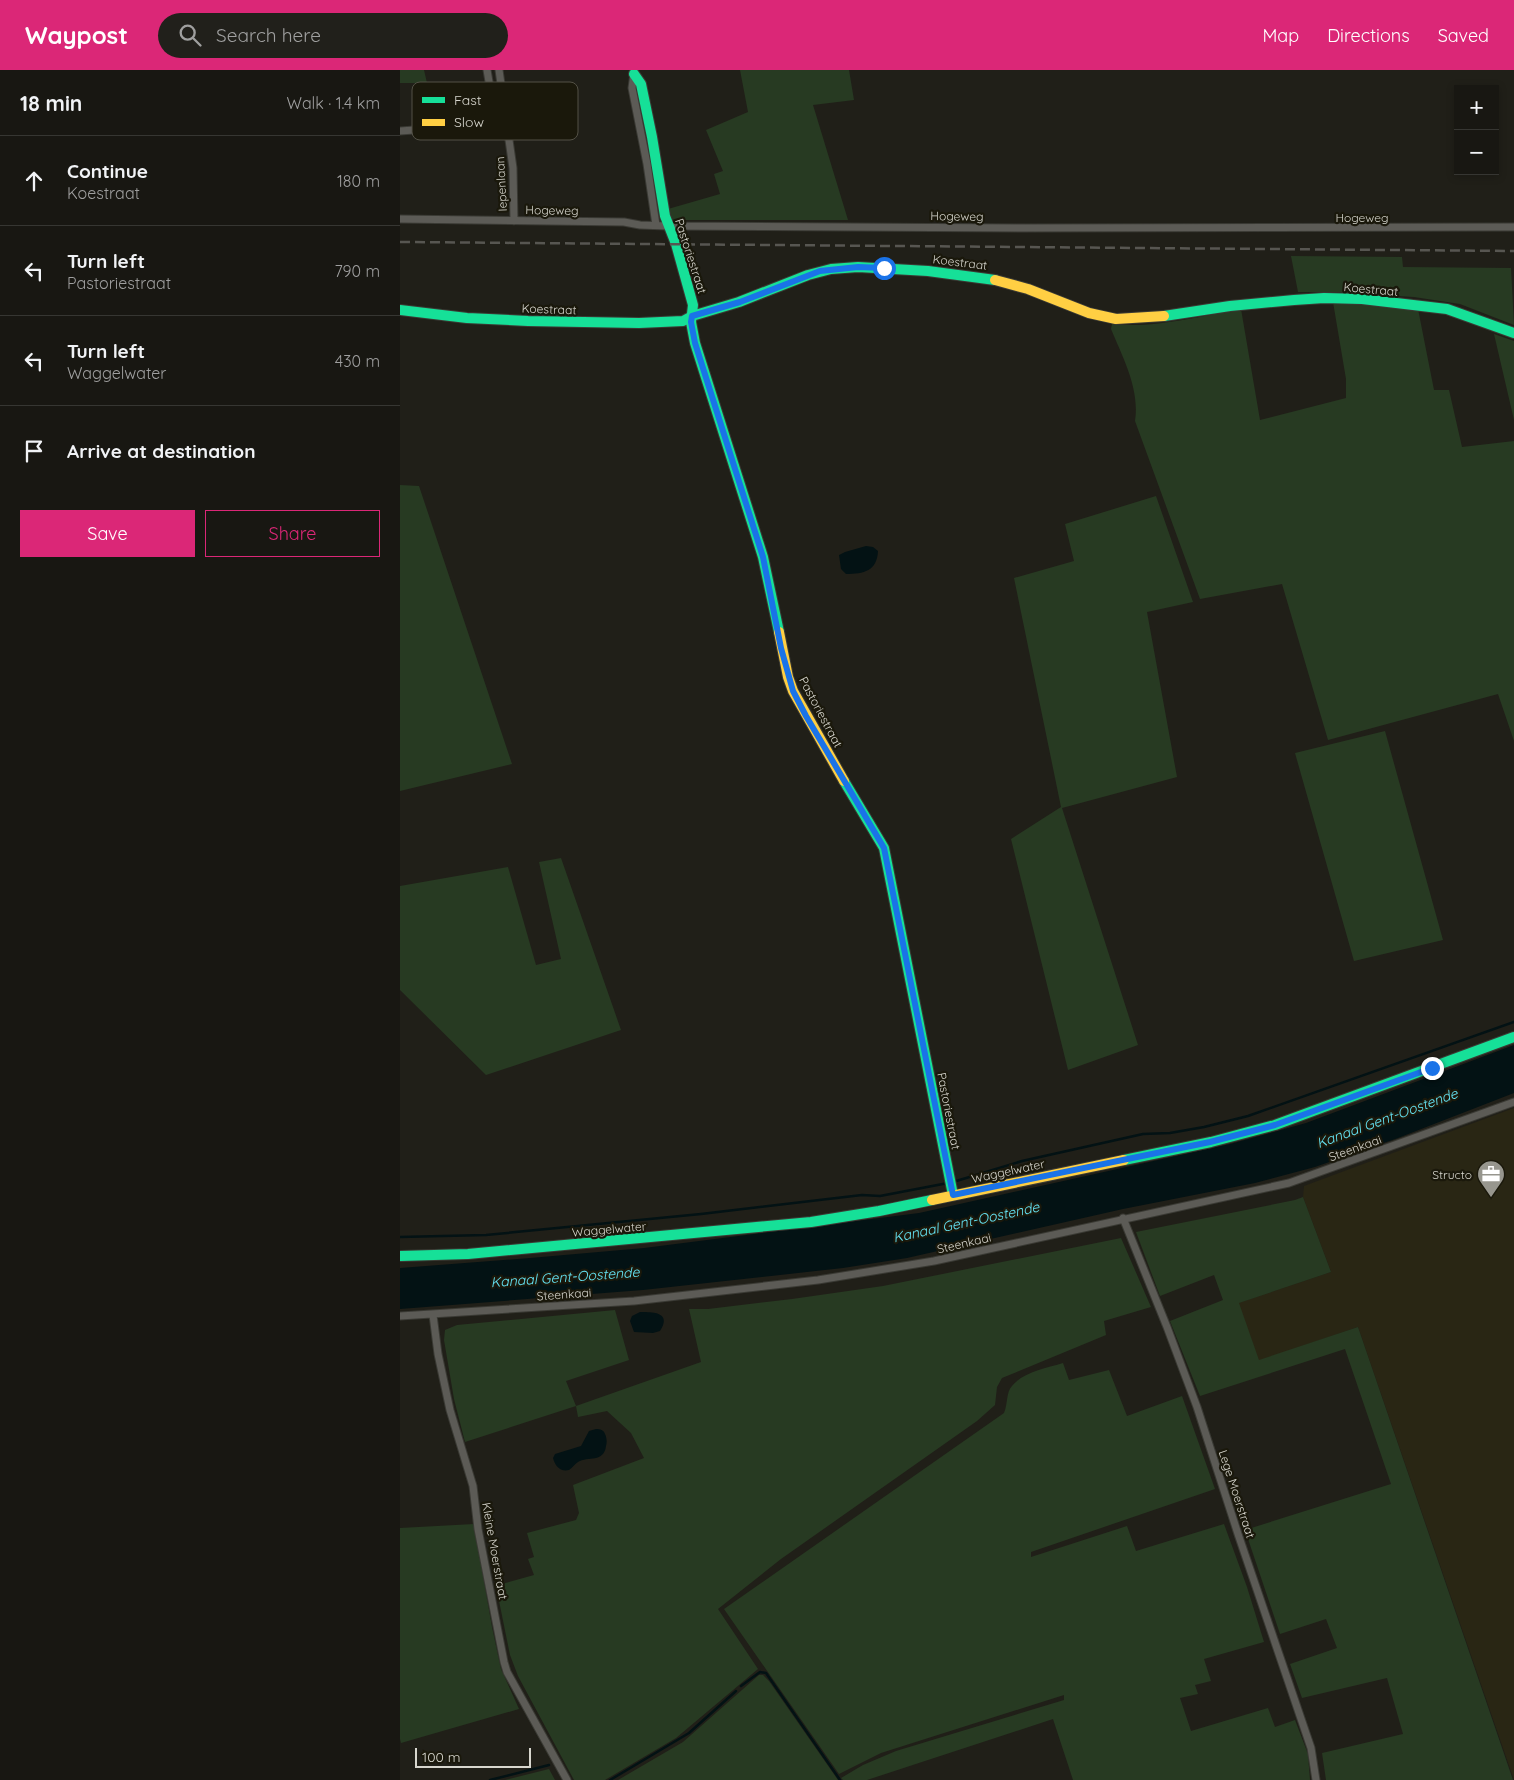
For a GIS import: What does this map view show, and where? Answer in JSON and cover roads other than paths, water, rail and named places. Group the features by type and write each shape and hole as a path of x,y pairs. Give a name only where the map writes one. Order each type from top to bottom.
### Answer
{"street":[{"name":"Pastoriestraat","path":"634,72 641,84 654,180 656,225"},
{"name":"Iepenlaan","path":"509,140 513,168 514,221"},
{"name":"Pastoriestraat","path":"654,180 679,254 693,305 691,322 695,343 763,557 781,648 791,684 806,716 884,848 952,1187"},
{"name":"Hogeweg","path":"400,219 624,222 668,226 1024,228 1514,227"},
{"name":"Koestraat","path":"400,310 467,318 589,323 683,321 692,316 734,304 820,271 858,267 945,272 998,280 1028,289 1089,313 1116,319 1154,318 1230,306 1294,300 1347,298 1447,309 1514,333"},
{"name":"Waggelwater","path":"400,1256 468,1254 629,1240 811,1222 879,1211 952,1187 1210,1142 1275,1125 1514,1037"},
{"name":"Steenkaai","path":"400,1316 634,1301 818,1280 934,1261 1289,1183 1514,1102"},
{"name":"Lege Moerstraat","path":"1123,1218 1197,1407 1311,1748 1316,1780"},
{"name":"Kleine Moerstraat","path":"433,1315 438,1354 450,1410 473,1486 478,1529 504,1662 507,1672 567,1780"}],"water":[{"path":"866,546 873,547 878,551 875,563 864,572 846,574 841,569 839,555"},
{"name":"Kanaal Gent-Oostende","path":"1514,1045 1514,1093 1398,1138 1315,1167 1255,1183 1123,1209 907,1258 843,1268 643,1290 400,1309 400,1268 644,1248 919,1213 1230,1144 1306,1123"},
{"path":"640,1312 659,1314 664,1320 660,1331 653,1333 634,1332 630,1321 632,1316"},
{"path":"596,1429 603,1431 607,1440 605,1451 602,1455 582,1460 569,1470 558,1468 553,1458 555,1454 581,1446 589,1431"}],"waterway":[{"path":"953,1182 1022,1161 1143,1134 1170,1133 1248,1116 1514,1022"},
{"path":"400,1237 486,1235 701,1214 862,1195 880,1196 948,1183"},
{"path":"741,1686 760,1672 766,1673 840,1780"},
{"path":"610,1780 689,1733 736,1691"},
{"path":"490,1780 549,1765"}],"railway":[{"path":"400,242 1514,251"}],"place":[{"name":"Structo","path":"1491,1198"}]}
